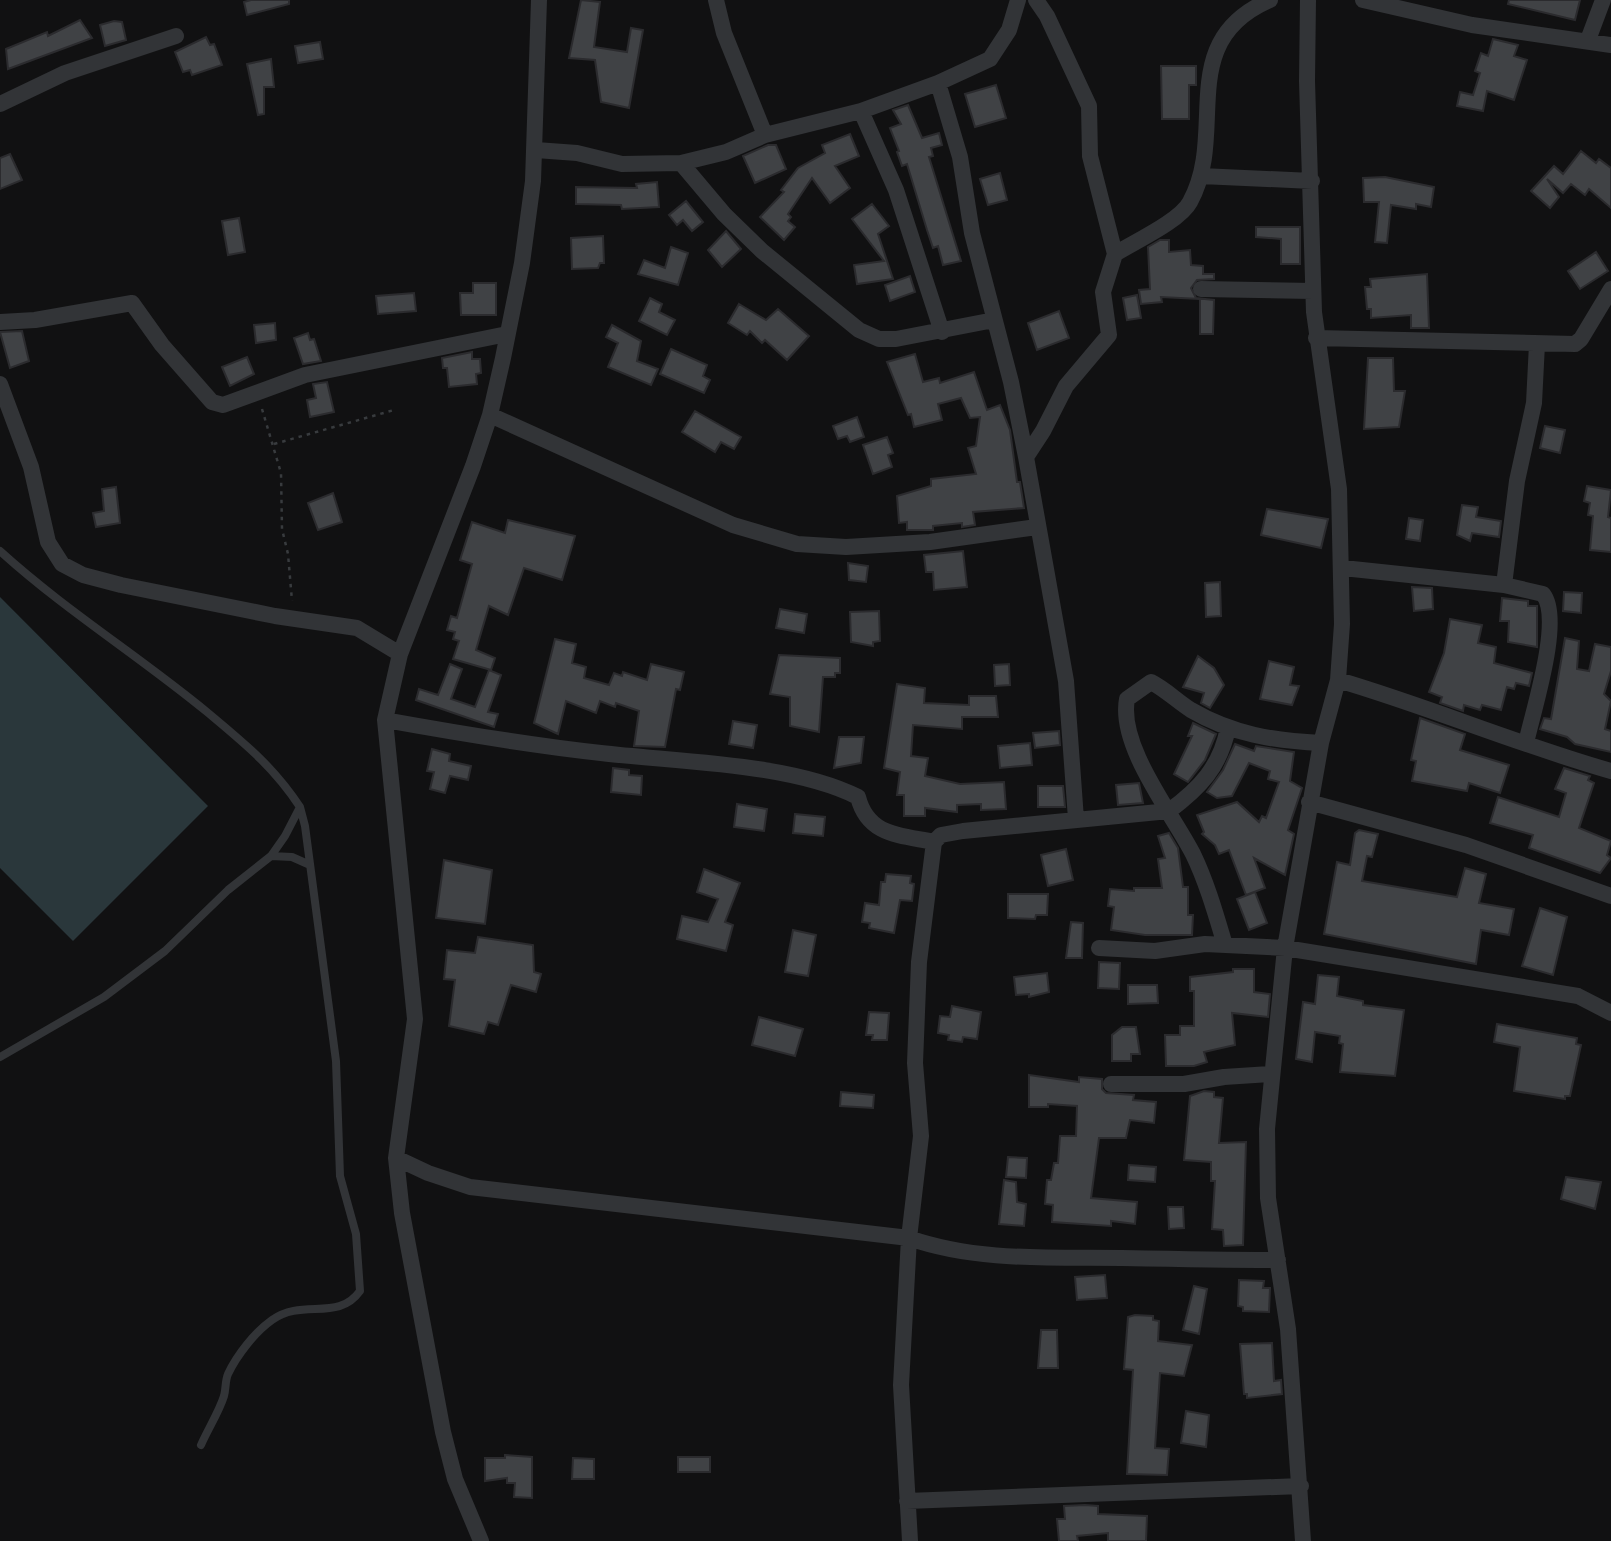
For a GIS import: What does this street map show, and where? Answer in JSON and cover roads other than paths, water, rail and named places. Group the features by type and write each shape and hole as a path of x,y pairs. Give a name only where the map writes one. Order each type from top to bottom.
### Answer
{"street":[{"path":"481,1541 455,1479 443,1432 401,1213 396,1158 415,1019 385,720 400,654 490,415 522,263 536,150 539,0"},
{"path":"716,0 724,33 765,135"},
{"path":"536,150 577,153 622,164 681,163 726,152 765,135 861,111 938,83 990,59 1009,30 1018,0"},
{"path":"1026,457 1066,386 1109,335 1102,292 1115,254 1090,156 1089,106 1048,16 1035,0"},
{"path":"1115,254 1189,205 1201,176 1209,68 1217,43 1233,23 1270,0"},
{"path":"1303,1541 1288,1329 1268,1198 1266,1129 1285,948 1309,802 1338,680 1343,568 1339,489 1316,338 1313,291 1312,181 1307,81 1308,0"},
{"path":"1363,0 1472,25 1611,45"},
{"path":"1588,40 1603,0"},
{"path":"0,104 65,73 176,36"},
{"path":"938,83 960,157 970,223 1026,457 1066,681 1076,819"},
{"path":"861,111 896,190 942,332"},
{"path":"681,163 724,214 762,251 859,330 888,339 942,332 994,320"},
{"path":"1201,176 1312,181"},
{"path":"1201,289 1313,291"},
{"path":"1316,338 1536,344 1578,342 1611,289"},
{"path":"0,322 36,320 132,303 162,345 212,402 223,405 304,375 507,334"},
{"path":"1504,585 1517,481 1534,403 1536,344"},
{"path":"0,384 31,467 48,542 62,564 83,575 121,585 357,628 400,654"},
{"path":"490,415 733,525 797,544 846,547 930,542 1037,527"},
{"path":"1343,568 1504,585 1543,594 1549,611 1547,651 1526,743"},
{"path":"1338,680 1402,699 1560,757 1611,771"},
{"path":"1226,945 1202,876 1132,740 1125,710 1127,699 1151,682 1193,711 1228,728 1273,741 1321,743"},
{"path":"385,720 511,742 683,761 831,784 858,797 863,815 887,832 933,842"},
{"path":"911,1541 901,1385 909,1238 921,1136 915,1063 919,962 933,842 941,835 963,831 1169,811 1194,793 1212,773 1228,728"},
{"path":"1309,802 1466,845 1611,896"},
{"path":"1099,948 1155,951 1205,944 1285,948 1578,996 1611,1013"},
{"path":"1111,1084 1184,1084 1224,1077 1270,1074"},
{"path":"396,1158 428,1173 470,1187 909,1238 938,1248 1025,1256 1278,1260"},
{"path":"907,1501 1301,1486"}],"lane":[{"path":"0,551 44,591 151,666 263,758 281,777 300,807 336,1061 340,1176 356,1234 360,1291 352,1303 342,1308 296,1308 273,1319 256,1334 227,1376 224,1395 201,1445"},
{"path":"0,1057 104,997 165,951 228,890 271,856 300,807"},
{"path":"271,856 292,856 310,864"}]}
